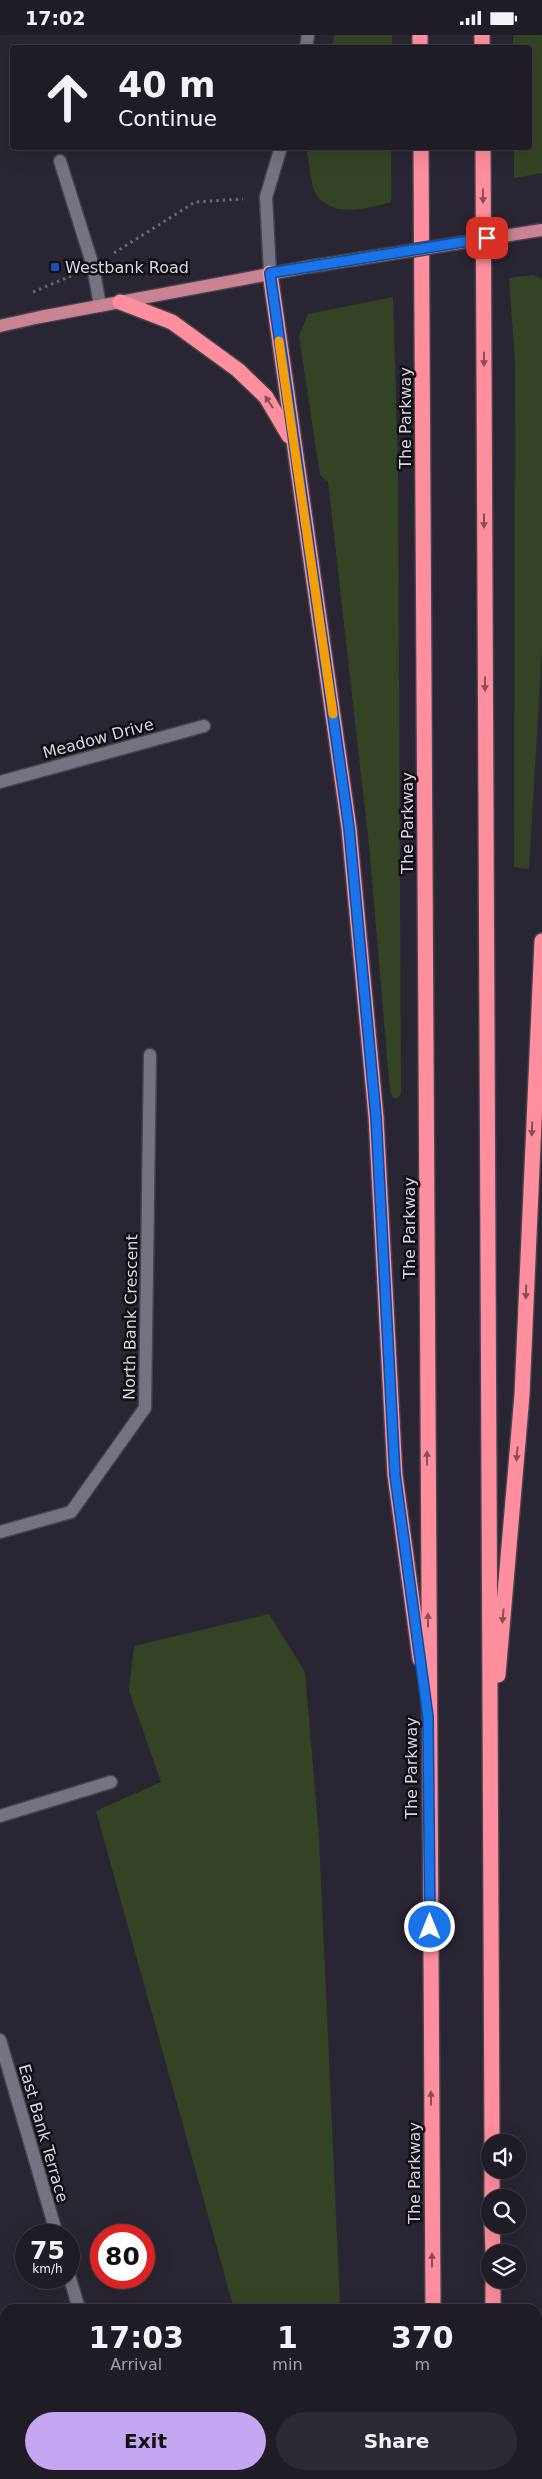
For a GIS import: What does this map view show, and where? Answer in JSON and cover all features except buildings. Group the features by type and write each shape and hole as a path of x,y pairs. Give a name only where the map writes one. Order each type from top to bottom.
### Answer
{"highway":[{"name":"The Parkway","path":"421,150 432,2304"},
{"path":"482,150 492,2134"},
{"path":"270,273 349,828 376,1117 395,1475 428,1717"},
{"path":"120,302 172,322 238,371 266,397 294,444"},
{"path":"489,1772 522,1395 542,941"},
{"path":"493,2289 493,2304"}],"main road":[{"path":"0,327 100,305 270,273 542,230"}],"street":[{"path":"270,273 266,197 280,150"},
{"path":"60,161 93,266 100,305"},
{"name":"Meadow Drive","path":"0,782 204,726"},
{"name":"North Bank Crescent","path":"0,1532 71,1512 144,1408 150,1055"},
{"path":"0,1816 111,1782"},
{"name":"East Bank Terrace","path":"0,2040 54,2224"},
{"path":"73,2289 78,2304"}],"path":[{"path":"26,299 32,292 93,266 195,202 266,197"}],"green space":[{"path":"335,35 392,35 392,45 332,45"},
{"path":"513,35 542,35 542,173 514,178 514,150 532,150 532,45 513,45"},
{"path":"308,150 391,150 391,202 350,210 330,206 315,192"},
{"path":"533,275 542,279 542,649 529,869 514,867 515,361 509,278"},
{"path":"393,297 398,466 401,1094 397,1099 393,1098 390,1091 369,845 328,482 320,475 299,336 308,314"},
{"path":"269,1614 305,1672 319,1837 340,2304 233,2304 96,1811 161,1782 129,1691 134,1646"}],"slow traffic":[{"path":"279,341 333,714"}],"place":[{"name":"Westbank Road","path":"55,267"}],"route":[{"path":"430,1927 428,1717 395,1475 376,1117 349,828 270,273 487,238"}]}
